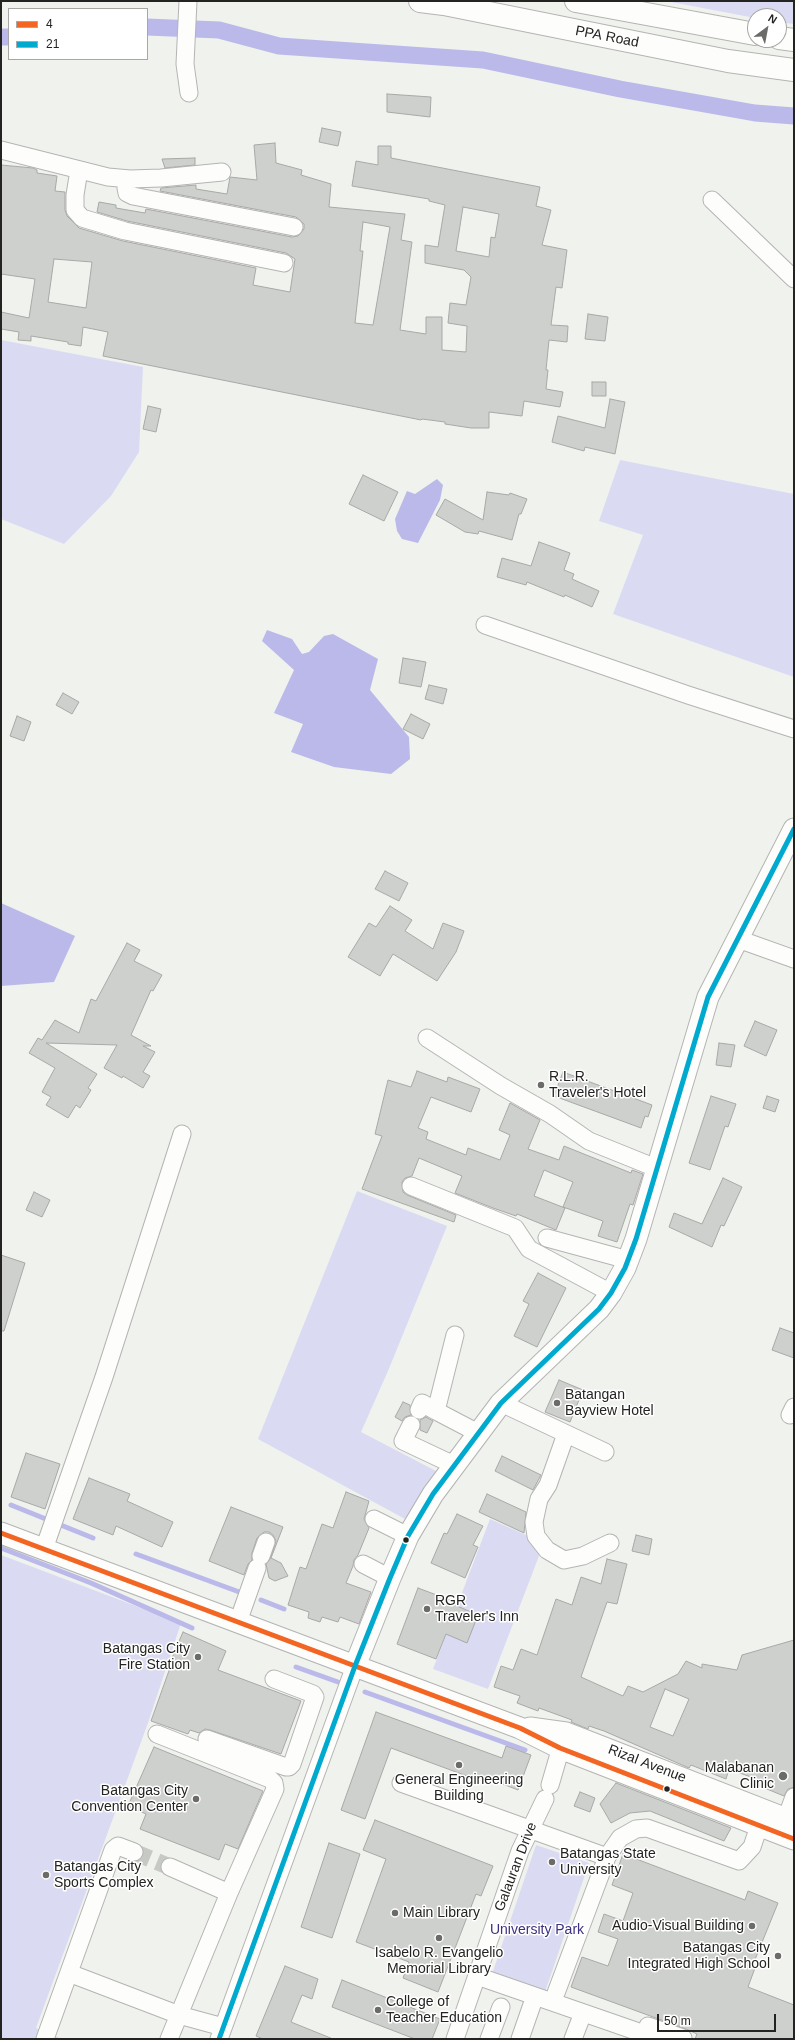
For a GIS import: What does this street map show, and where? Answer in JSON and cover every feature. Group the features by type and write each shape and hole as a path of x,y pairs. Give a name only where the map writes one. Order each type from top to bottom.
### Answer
{"highway":[{"name":"PPA Road","path":"420,1 451,5 728,61 794,70"},
{"path":"576,1 747,33"}],"main road":[{"path":"355,1666 408,1536 433,1494 501,1403 599,1309 611,1293 628,1260 708,997 738,939 788,853 794,829"},
{"name":"Rizal Avenue","path":"1,1533 520,1728 563,1740 789,1828"},
{"name":"Rizal Avenue","path":"563,1740 759,1826 789,1828"}],"street":[{"path":"188,6 185,64 189,93"},
{"path":"1,150 108,177 130,179 222,172"},
{"path":"79,170 75,195 75,210 82,218 125,231 284,263"},
{"path":"130,179 126,188 127,193 133,196 294,227"},
{"path":"712,200 794,279"},
{"path":"485,625 688,696 794,729"},
{"path":"738,939 794,959"},
{"path":"427,1038 501,1086 550,1114 589,1141 656,1168"},
{"path":"44,1549 104,1377 182,1134"},
{"path":"411,1186 514,1228 520,1233 523,1242 529,1249 611,1293"},
{"path":"547,1238 628,1260"},
{"path":"436,1411 455,1335"},
{"path":"501,1403 605,1452"},
{"path":"419,1410 422,1404 478,1433"},
{"path":"411,1425 403,1441 454,1465"},
{"path":"566,1434 548,1484 539,1499 534,1522 536,1536 547,1550 564,1560 583,1556 610,1544"},
{"path":"374,1519 408,1536"},
{"path":"238,1622 262,1555"},
{"path":"363,1564 390,1578"},
{"path":"69,1973 179,2015 221,2033 355,1666"},
{"path":"207,1739 289,1767 292,1764 315,1697 313,1694 274,1679"},
{"path":"158,1734 270,1779 274,1783 274,1789 229,1893 169,2039"},
{"name":"Galauran Drive","path":"456,2039 476,1976 520,1851 545,1797 563,1740"},
{"path":"401,1783 607,1857"},
{"path":"789,1828 794,1797"},
{"path":"555,1997 607,1857 612,1847 627,1833 636,1829 647,1828 739,1861 752,1847 759,1826"},
{"path":"45,2039 113,1850 118,1846 134,1852"},
{"path":"170,1867 229,1893"},
{"path":"476,1976 535,1996 555,1997 683,2038"},
{"path":"520,2039 535,1996"},
{"path":"555,1997 582,2013 659,2039"},
{"path":"489,2039 502,2007"},
{"path":"573,2039 582,2013"}],"green space":[{"path":"666,1 794,1 794,24 787,23 787,8 747,8 747,16"},
{"path":"1,340 143,367 139,452 111,496 64,544 1,519"},
{"path":"620,460 794,494 794,677 613,614 643,535 599,521"},
{"path":"357,1191 447,1226 388,1371 361,1432 436,1471 405,1519 258,1439"},
{"path":"490,1519 544,1543 488,1689 433,1669"},
{"name":"Batangas City Sports Complex","path":"1,1555 181,1623 148,1723 36,2028 62,2039 1,2039"},
{"name":"University Park","path":"536,1845 589,1863 544,1995 491,1977"}],"water":[{"path":"437,479 443,485 440,500 418,543 402,539 397,531 395,519 407,491 415,494"},
{"path":"267,630 292,639 302,654 309,652 324,636 333,634 378,659 370,690 409,737 410,759 391,774 334,767 291,752 303,724 274,713 294,670 262,641"},
{"path":"1,903 75,936 54,982 1,986"}],"building":[{"path":"387,94 431,97 430,117 387,112"},
{"path":"322,128 341,132 338,146 319,142"},
{"path":"275,143 276,163 302,170 301,175 331,184 329,207 405,214 401,240 412,242 400,330 426,334 426,317 442,317 442,350 466,352 467,326 448,323 450,303 466,305 471,277 464,270 425,263 425,245 438,247 445,205 429,201 429,199 352,186 356,161 378,165 378,146 391,146 391,158 540,187 536,206 551,210 542,245 567,250 562,288 556,287 551,325 568,326 567,342 549,340 546,370 548,370 546,389 563,392 560,407 524,401 522,416 489,412 489,428 471,428 445,424 445,422 421,420 103,356 108,332 83,327 81,346 68,344 68,342 31,336 31,341 18,340 19,332 1,329 1,312 29,318 35,279 1,274 1,165 33,168 37,170 37,173 57,176 55,191 65,192 65,210 67,216 79,228 123,241 256,268 253,285 290,292 295,259 286,253 127,221 97,212 99,202 116,205 116,208 145,213 146,209 292,237 298,236 304,229 304,224 296,217 160,191 161,188 196,185 196,189 227,194 230,177 257,180 254,145","holes":["463,207 499,214 495,238 491,237 489,257 456,251","363,222 390,227 373,325 355,323 363,251 360,251","54,259 92,262 86,308 48,302"]},
{"path":"195,158 195,165 165,168 162,159"},
{"path":"588,314 608,317 605,341 585,339"},
{"path":"592,382 606,382 606,396 592,396"},
{"path":"610,399 625,402 615,454 585,447 584,451 552,442 558,416 605,428"},
{"path":"148,406 161,409 156,432 143,429"},
{"path":"363,475 398,492 384,521 349,504"},
{"path":"487,492 509,495 510,493 527,499 521,514 519,514 512,540 479,531 478,534 465,532 436,515 445,499 483,520"},
{"path":"539,542 570,553 564,570 574,574 572,579 599,591 592,607 565,595 564,597 527,582 526,585 497,577 502,558 531,566"},
{"path":"403,658 426,662 421,687 399,683"},
{"path":"429,685 447,689 443,704 425,699"},
{"path":"63,693 79,702 72,714 56,705"},
{"path":"411,714 430,724 423,739 403,729"},
{"path":"17,716 31,722 24,741 10,736"},
{"path":"385,871 408,883 399,901 375,889"},
{"path":"390,906 412,920 405,931 433,949 443,923 464,931 456,952 437,981 393,954 380,976 348,957 369,923 376,927"},
{"path":"127,943 140,950 134,961 162,975 153,991 151,990 131,1035 151,1046 143,1046 155,1052 143,1072 150,1076 143,1088 123,1076 122,1078 104,1068 117,1045 46,1043 97,1074 88,1088 91,1090 80,1108 76,1105 68,1118 46,1105 51,1097 42,1092 55,1068 29,1053 38,1038 42,1040 55,1020 79,1033 91,999 96,1001"},
{"path":"755,1021 777,1030 766,1056 744,1046"},
{"path":"719,1043 735,1045 731,1067 716,1065"},
{"path":"417,1071 447,1082 448,1077 480,1089 471,1112 431,1097 418,1128 428,1132 426,1139 466,1155 468,1148 500,1160 510,1135 499,1130 510,1103 540,1120 528,1149 559,1160 564,1146 631,1173 632,1170 643,1174 633,1205 630,1204 617,1242 598,1236 603,1221 563,1207 573,1182 544,1170 534,1196 565,1208 556,1230 517,1214 516,1216 455,1193 462,1176 419,1158 412,1176 405,1178 402,1182 403,1192 456,1215 454,1222 362,1189 382,1136 375,1134 388,1080 411,1087"},
{"path":"563,1072 652,1105 648,1117 645,1116 641,1128 554,1096"},
{"path":"711,1096 736,1104 728,1127 725,1126 710,1170 689,1163"},
{"path":"767,1096 779,1100 775,1112 763,1108"},
{"path":"723,1178 742,1187 724,1226 721,1225 712,1247 669,1227 674,1213 702,1224"},
{"path":"34,1192 50,1200 42,1217 26,1210"},
{"path":"1,1255 25,1263 4,1331 1,1331"},
{"path":"538,1273 566,1288 537,1347 514,1336 529,1304 523,1301"},
{"path":"780,1328 794,1333 794,1358 772,1350"},
{"path":"559,1380 583,1390 570,1422 545,1412"},
{"path":"403,1402 410,1405 411,1415 405,1417 402,1421 395,1417"},
{"path":"426,1417 433,1421 427,1433 420,1430 420,1420"},
{"path":"26,1453 60,1464 45,1509 11,1497"},
{"path":"502,1456 541,1475 533,1490 495,1471"},
{"path":"89,1478 130,1494 127,1501 173,1522 162,1547 116,1526 113,1535 73,1519"},
{"path":"346,1492 369,1501 364,1519 369,1528 358,1555 354,1560 346,1583 371,1592 359,1624 340,1617 338,1622 322,1617 320,1622 308,1618 309,1612 288,1605 300,1567 306,1569 322,1524 333,1528"},
{"path":"487,1494 526,1512 524,1533 479,1512"},
{"path":"231,1507 283,1527 271,1558 281,1563 288,1576 275,1581 269,1578 266,1564 270,1559 276,1541 273,1535 269,1532 264,1532 257,1538 252,1553 252,1560 248,1564 244,1575 209,1561"},
{"path":"457,1514 483,1526 473,1545 478,1547 465,1578 431,1563 444,1533 447,1534"},
{"path":"636,1535 652,1539 649,1555 632,1551"},
{"path":"607,1559 627,1564 617,1604 607,1602 581,1677 623,1696 628,1686 643,1692 678,1674 686,1661 702,1668 702,1664 737,1670 742,1655 794,1640 794,1787 788,1789 784,1796 757,1785 759,1780 729,1769 726,1779 691,1765 689,1768 604,1731 589,1726 588,1729 571,1722 572,1720 539,1708 538,1711 517,1703 520,1696 494,1687 501,1666 513,1670 521,1649 537,1655 556,1599 572,1605 581,1577 601,1584","holes":["665,1689 689,1699 673,1736 650,1727"]},
{"path":"418,1588 458,1603 457,1606 478,1615 467,1643 446,1634 436,1659 397,1644"},
{"path":"183,1632 226,1651 218,1670 301,1701 281,1754 210,1730 205,1729 199,1733 190,1730 188,1734 151,1721 171,1665 169,1665"},
{"name":"General Engineering Building","path":"376,1712 502,1758 506,1746 531,1755 518,1790 477,1774 475,1779 391,1748 365,1819 341,1810"},
{"name":"Batangas City Convention Center","path":"154,1747 263,1791 238,1849 225,1844 219,1860 140,1829 146,1814 128,1806"},
{"path":"616,1783 731,1828 724,1841 650,1811 630,1813 611,1823 600,1804"},
{"path":"580,1792 595,1798 590,1812 574,1806"},
{"path":"375,1820 493,1866 481,1896 476,1894 438,1992 403,1978 409,1962 356,1942 386,1859 363,1850"},
{"path":"329,1843 360,1854 332,1938 301,1927"},
{"path":"623,1854 745,1900 748,1891 778,1903 752,1967 755,1968 748,1987 794,2005 794,2039 695,2039 697,2034 686,2029 571,1987 582,1957 608,1966 618,1939 598,1932 604,1914 623,1921 633,1893 612,1885"},
{"path":"285,1966 318,1979 312,1999 302,1995 291,2022 333,2039 263,2039 256,2036"},
{"name":"College of Teacher Education","path":"342,1980 440,2019 432,2039 415,2039 332,2007"}],"waterway":[{"path":"148,27 219,30 279,46 483,60 620,89 755,113 794,116"},
{"path":"1,37 8,37"},
{"path":"11,1505 93,1538"},
{"path":"1,1548 91,1583 192,1628"},
{"path":"136,1554 242,1593"},
{"path":"261,1600 284,1609"},
{"path":"296,1667 338,1682"},
{"path":"365,1692 525,1750"}],"tunnel":[{"path":"134,1852 170,1867"}],"transit line":[{"name":"21","path":"219,2039 355,1666 408,1536 433,1494 501,1403 599,1309 611,1293 625,1268 636,1239 708,997 794,829"},
{"name":"4","path":"1,1533 520,1728 560,1748 794,1839"}],"place":[{"name":"R.L.R. Traveler's Hotel","path":"541,1085"},
{"name":"Batangan Bayview Hotel","path":"557,1403"},
{"name":"RGR Traveler's Inn","path":"427,1609"},
{"name":"Batangas City Fire Station","path":"198,1657"},
{"name":"General Engineering Building","path":"459,1765"},
{"name":"Malabanan Clinic","path":"783,1776"},
{"name":"Batangas City Convention Center","path":"196,1799"},
{"name":"Batangas State University","path":"552,1862"},
{"name":"Batangas City Sports Complex","path":"46,1875"},
{"name":"Main Library","path":"395,1913"},
{"name":"Audio-Visual Building","path":"752,1926"},
{"name":"Isabelo R. Evangelio Memorial Library","path":"439,1938"},
{"name":"Batangas City Integrated High School","path":"778,1956"},
{"name":"College of Teacher Education","path":"378,2010"}]}
